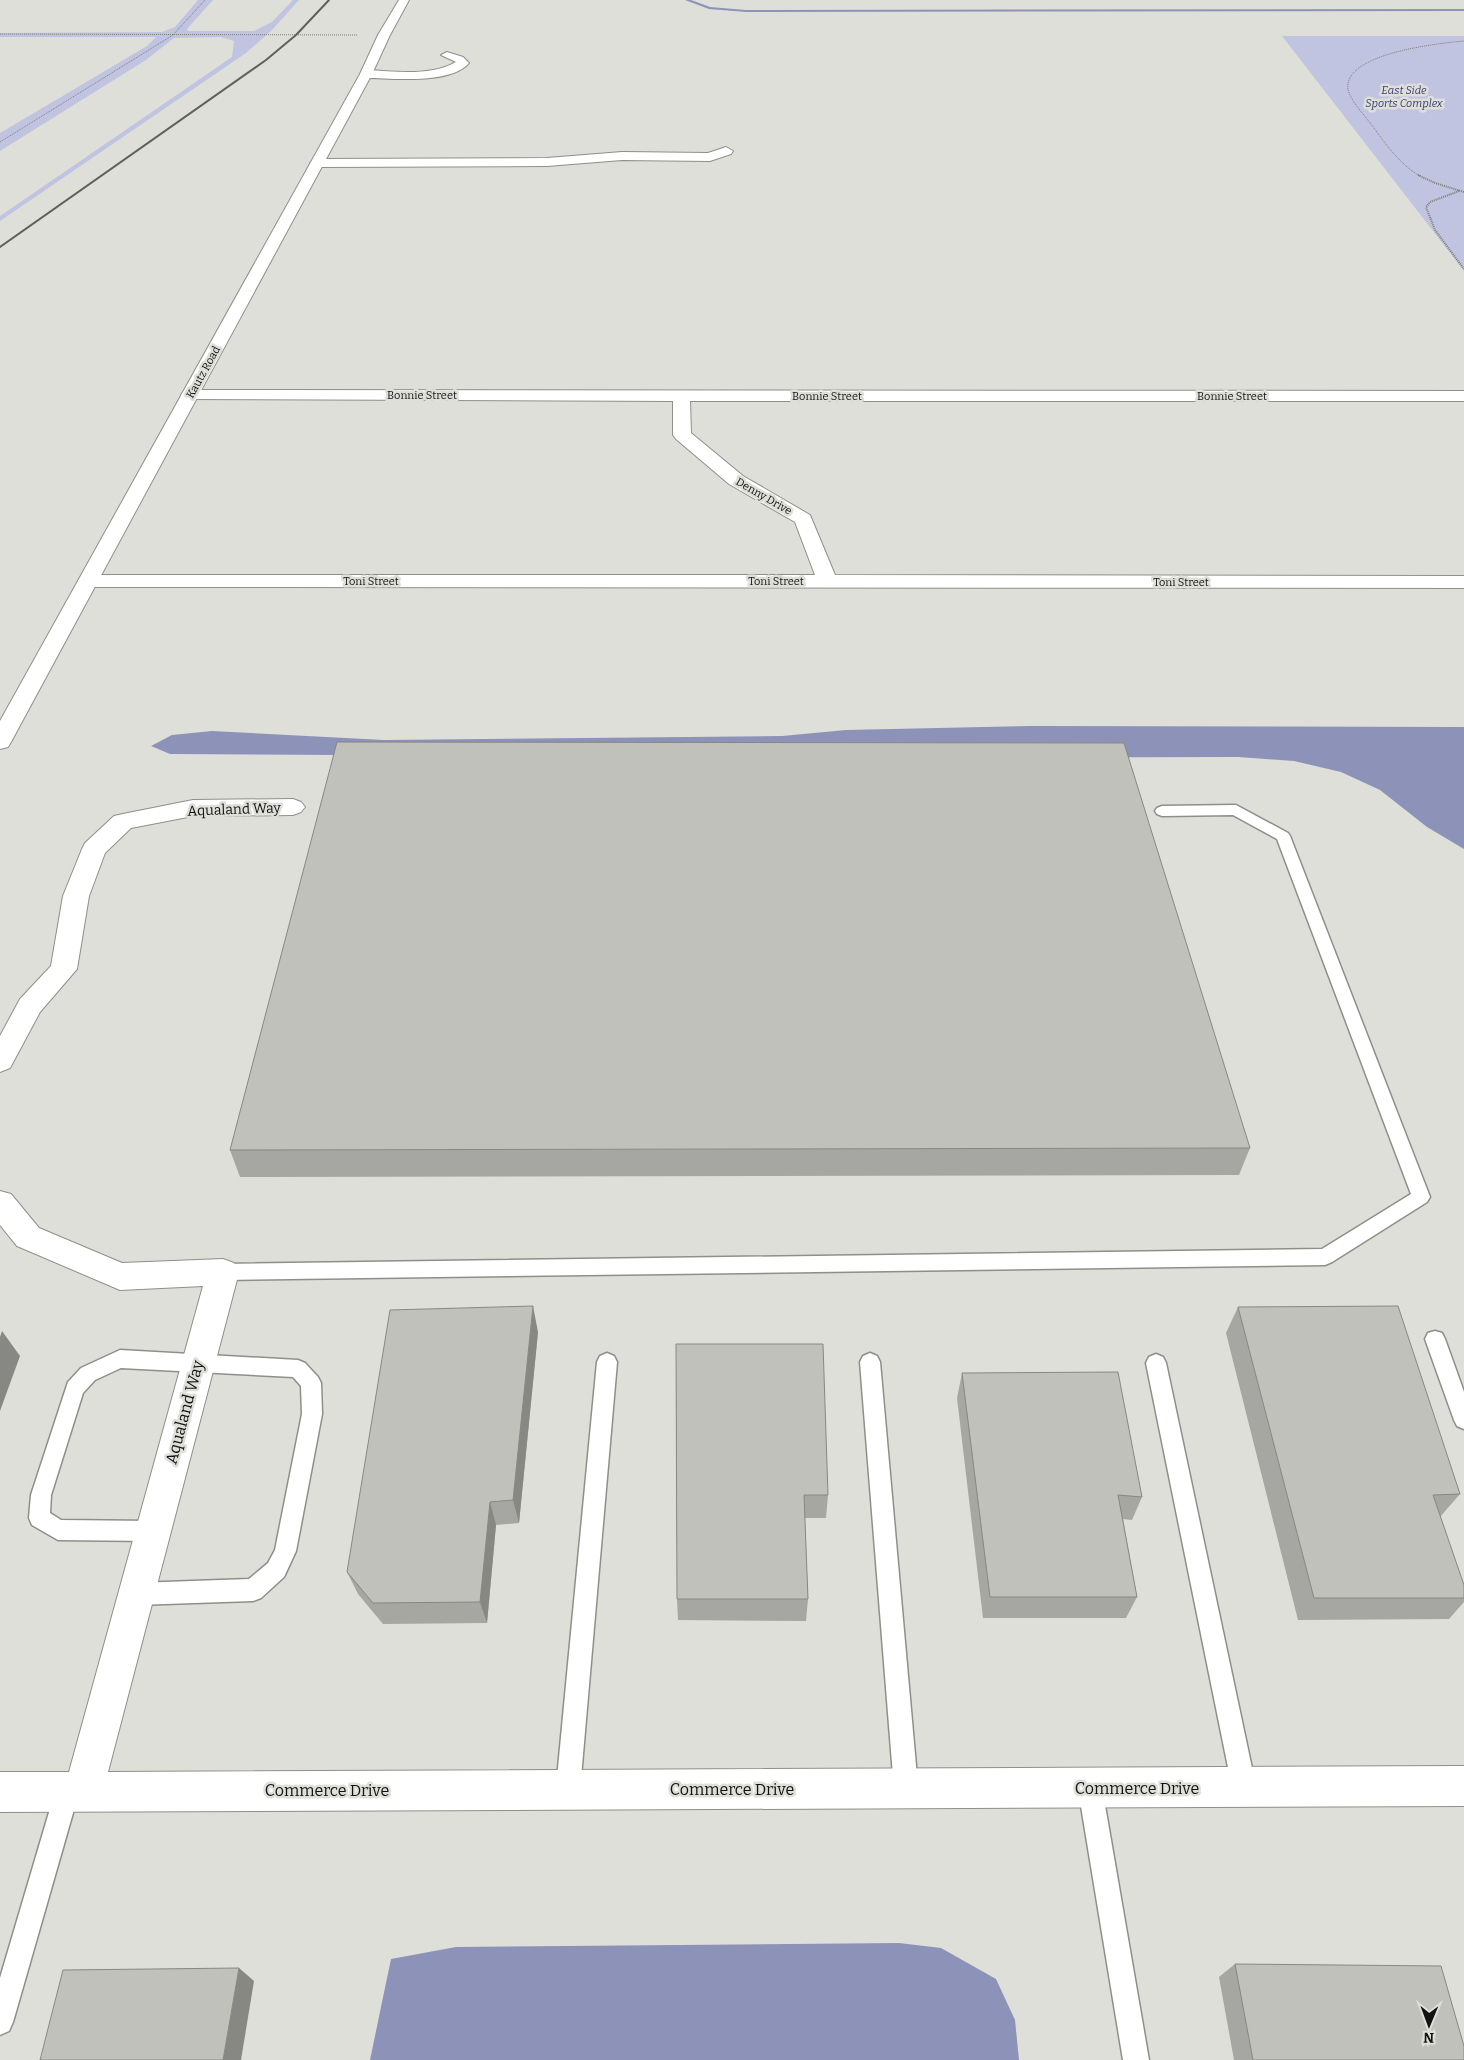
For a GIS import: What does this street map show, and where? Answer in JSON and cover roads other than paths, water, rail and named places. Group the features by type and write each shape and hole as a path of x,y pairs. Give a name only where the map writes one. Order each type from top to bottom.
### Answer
{"street":[{"name":"Kautz Road","path":"0,742 366,74 384,35 404,0"},
{"path":"366,74 437,73 450,70 463,63 459,59 447,55"},
{"path":"317,163 547,162 622,156 710,157 726,151"},
{"name":"Bonnie Street","path":"190,395 1464,396"},
{"name":"Denny Drive","path":"681,396 682,435 736,480 803,519 827,581"},
{"name":"Toni Street","path":"88,581 1464,582"},
{"name":"Aqualand Way","path":"0,1061 30,1006 64,969 76,896 94,849 123,822 193,808 292,807"},
{"path":"0,1203 28,1236 120,1277 223,1272"},
{"name":"Aqualand Way","path":"75,1792 136,1594 223,1272"},
{"name":"Commerce Drive","path":"0,1792 1464,1786"}],"lane":[{"path":"223,1272 1326,1257 1421,1197 1283,836 1236,810 1162,811"},
{"path":"1435,1339 1464,1420"},
{"path":"136,1594 253,1590 276,1570 285,1551 312,1414 311,1383 298,1369 120,1359 88,1374 75,1388 41,1495 39,1518 58,1530 152,1531"},
{"path":"568,1789 607,1362"},
{"path":"870,1362 906,1788"},
{"path":"1156,1363 1244,1787"},
{"path":"1090,1788 1136,2060"},
{"path":"0,2022 75,1792"}],"waterway":[{"path":"687,0 709,8 746,11 1464,10"}],"railway":[{"path":"0,247 266,60 296,35 329,0"}],"park label":[{"name":"East Side Sports Complex","path":"1404,96"}]}
